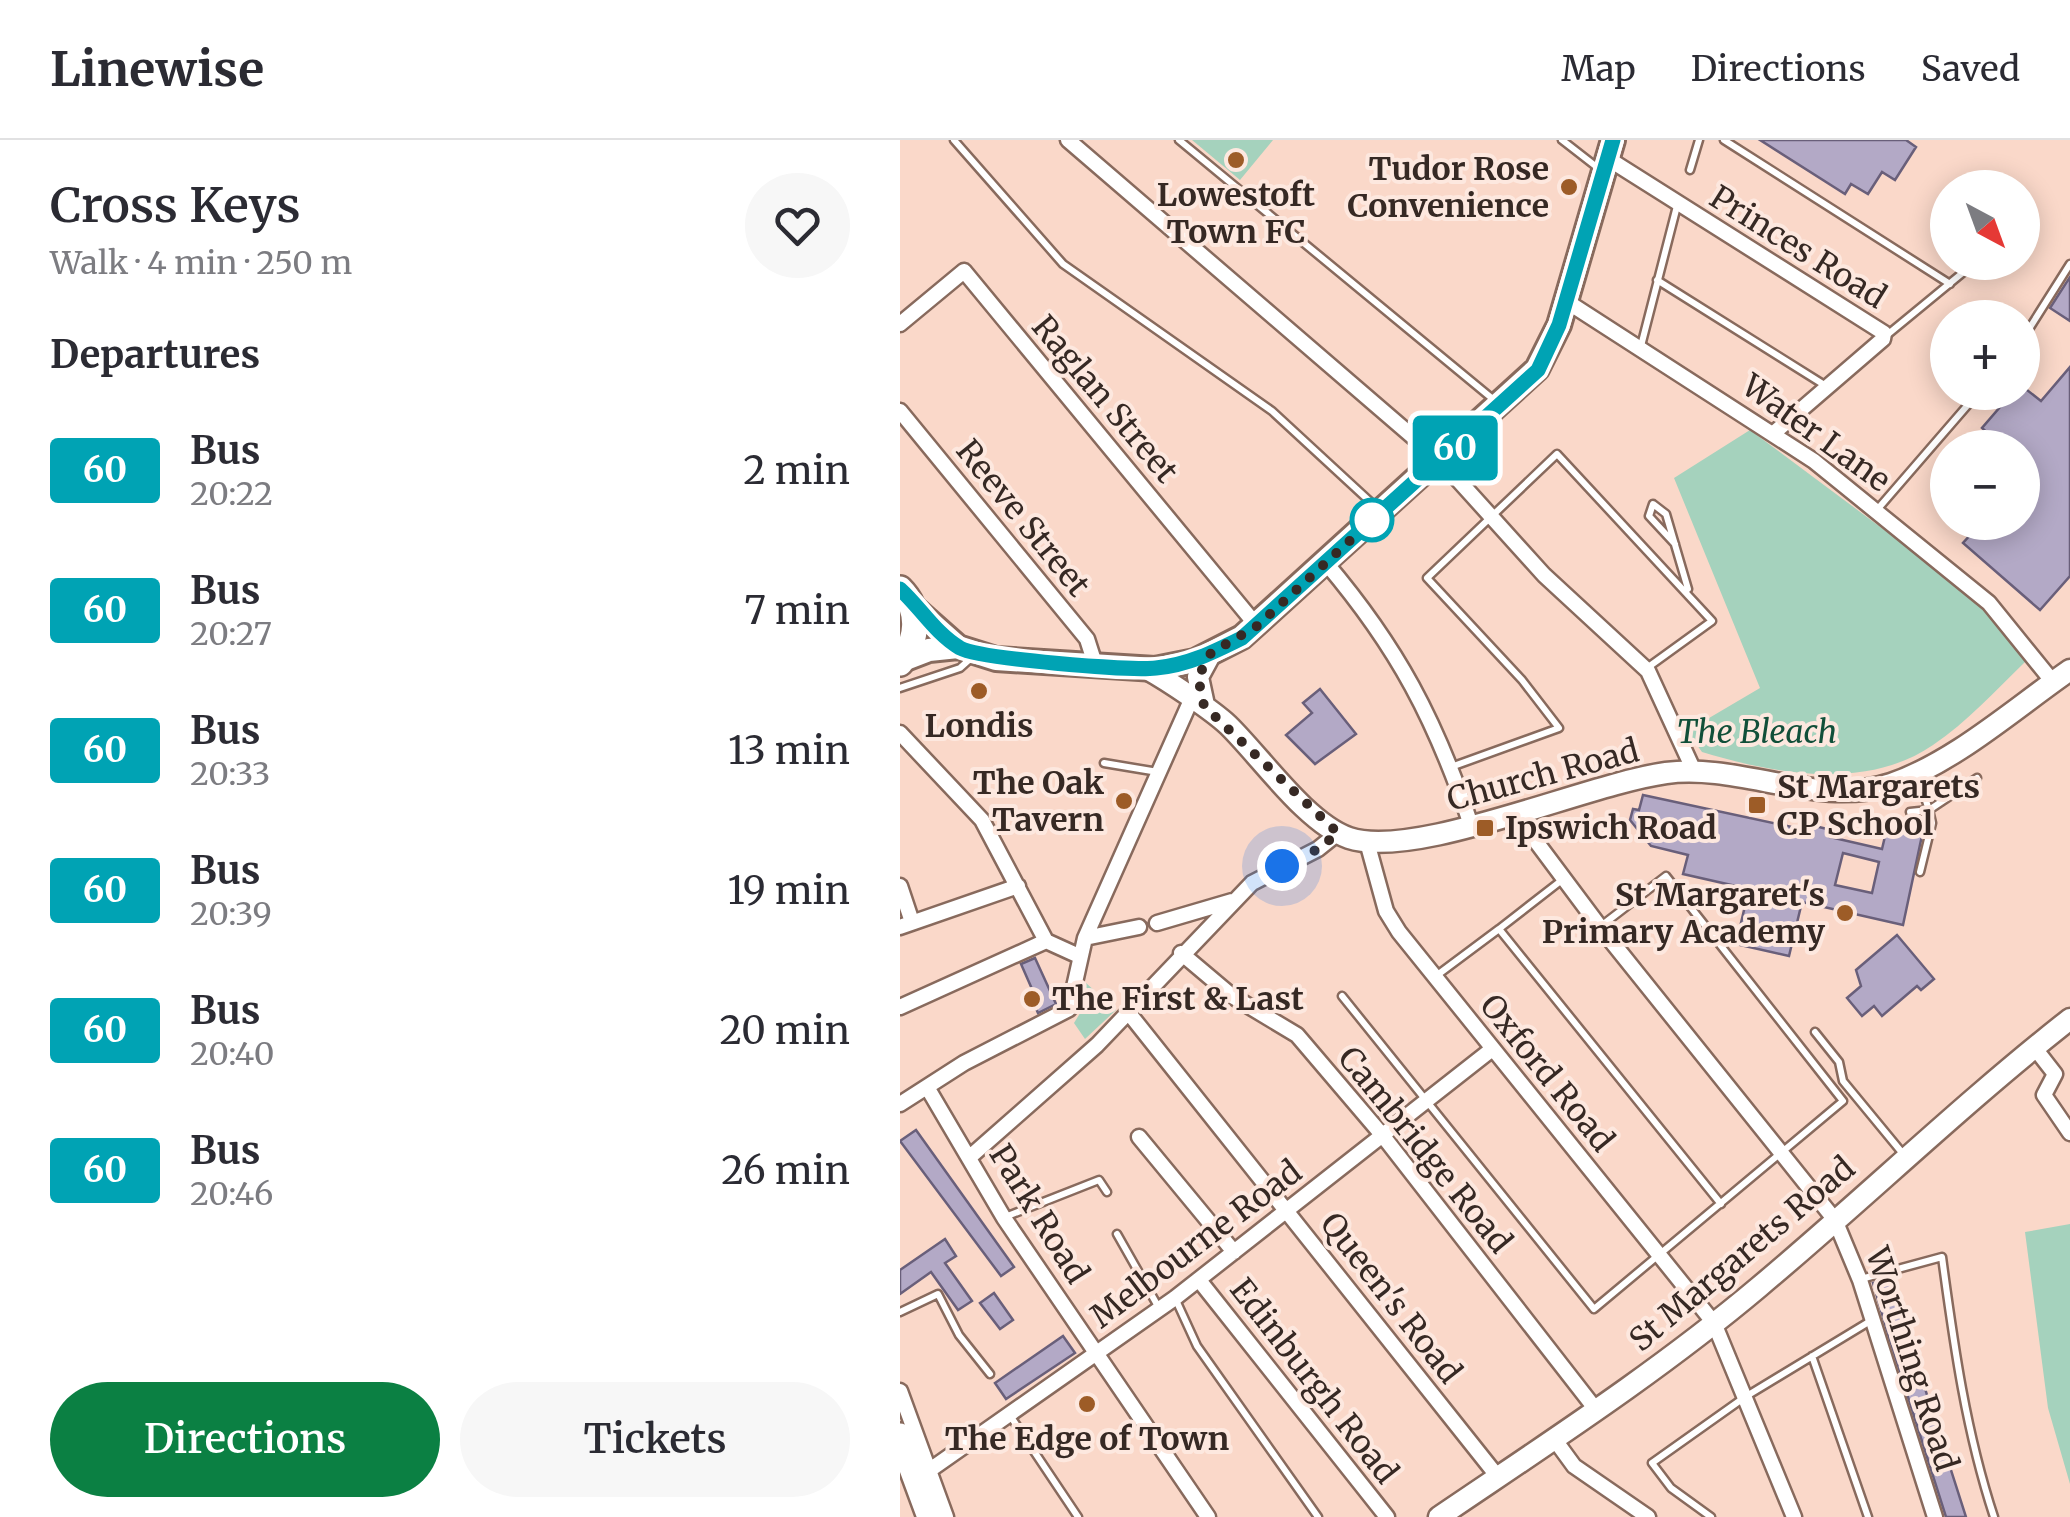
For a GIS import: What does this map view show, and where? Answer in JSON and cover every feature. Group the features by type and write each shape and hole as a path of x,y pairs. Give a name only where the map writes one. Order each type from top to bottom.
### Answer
{"highway":[{"path":"902,662 913,636 907,599"},
{"path":"900,1452 901,1438"},
{"path":"901,1438 935,1515"},
{"path":"900,1493 935,1515"}],"main road":[{"path":"902,662 928,650 966,650 1148,669 1211,653 1257,626 1538,370 1566,301 1608,157"},
{"path":"907,599 966,650"},
{"path":"1199,700 1198,677 1211,653"},
{"path":"1148,669 1199,700 1338,833"},
{"name":"Church Road","path":"1338,833 1367,842 1428,837 1636,778 1694,771 1832,792 1876,788 1916,773 2061,676"},
{"name":"St Margarets Road","path":"1439,1517 1598,1411 1714,1324 1904,1156 2070,1019"}],"street":[{"path":"1068,140 1441,461 1544,575 1646,669 1694,771"},
{"name":"Princes Road","path":"1608,157 1885,336 1775,432"},
{"name":"Raglan Street","path":"900,324 964,271 1257,626"},
{"name":"Water Lane","path":"1566,301 1775,432 1988,603 2061,676"},
{"name":"Reeve Street","path":"900,411 1087,639 1095,664"},
{"path":"1326,563 1403,663 1451,767 1471,825"},
{"path":"900,1104 1070,1008 1078,956 1159,773 1199,700"},
{"path":"900,733 982,820 1046,941 1078,956"},
{"path":"1514,812 1600,927 1835,1220"},
{"path":"971,1156 1128,1012 1232,901 1266,873 1318,849 1338,833"},
{"name":"Oxford Road","path":"1367,842 1386,911 1491,1050 1714,1324 1794,1517"},
{"path":"900,886 906,925 1018,886"},
{"path":"1157,923 1232,901"},
{"path":"1086,938 1139,927"},
{"path":"900,1007 1046,941"},
{"name":"Cambridge Road","path":"1182,953 1232,996 1297,1035 1383,1136 1598,1411"},
{"name":"Queen's Road","path":"1128,1012 1498,1477"},
{"path":"2034,1048 2055,1074 2044,1095 2070,1133"},
{"name":"Melbourne Road","path":"927,1472 1176,1298 1491,1050"},
{"name":"Park Road","path":"927,1086 1004,1218 1208,1517"},
{"path":"1140,1137 1234,1252"},
{"name":"Worthing Road","path":"1835,1220 1860,1280 1935,1517"},
{"name":"Edinburgh Road","path":"1199,1280 1387,1517"},
{"path":"900,1391 927,1472 935,1515"},
{"path":"1555,1440 1574,1466 1648,1517"}],"lane":[{"path":"954,140 1063,264 1272,411 1381,512"},
{"path":"1179,140 1501,406"},
{"path":"1562,140 1608,157"},
{"path":"1690,170 1699,140"},
{"path":"1724,140 1950,284"},
{"path":"1640,346 1678,204"},
{"path":"2040,312 2070,264"},
{"path":"1657,280 1827,387"},
{"path":"1885,336 1894,334 1955,280"},
{"path":"1876,510 1963,410"},
{"path":"1451,767 1559,728 1522,680 1428,582 1560,454 1688,590 1712,624 1646,669"},
{"path":"1674,544 1649,516 1653,504 1664,509 1688,590"},
{"path":"900,688 960,668 966,650"},
{"path":"1104,763 1159,773"},
{"path":"1916,773 1932,823 1920,872"},
{"path":"1910,812 1929,810 1977,778"},
{"path":"1342,996 1594,1309 1662,1257 1842,1100 1666,876 1600,927"},
{"path":"1435,977 1563,879"},
{"path":"1499,929 1721,1204"},
{"path":"1815,1032 1839,1062 1844,1081 1904,1156"},
{"path":"1004,1218 1099,1180 1107,1192"},
{"path":"1117,1234 1160,1309"},
{"path":"1860,1280 1942,1258 1959,1385 1973,1454 1994,1517"},
{"path":"900,1312 938,1294 959,1335 990,1374"},
{"path":"1176,1298 1197,1346 1318,1517"},
{"path":"1711,1517 1672,1488 1652,1463 1744,1397 1872,1320"},
{"path":"1812,1356 1868,1517"},
{"path":"1009,1414 1078,1517"}],"green space":[{"name":"Lowestoft Town FC","path":"1192,140 1273,140 1240,180"},
{"name":"The Bleach","path":"1750,430 1973,596 1998,621 2025,662 1958,726 1907,759 1879,769 1850,773 1790,772 1702,752 1687,731 1760,688 1674,478"},
{"path":"1086,983 1116,1010 1085,1039 1074,1023 1082,1010"},
{"path":"2070,1224 2070,1484 2048,1408 2025,1232"}],"building":[{"path":"1760,140 1906,140 1916,147 1895,180 1882,172 1868,194 1851,184 1845,194"},
{"path":"2070,277 2070,321 2050,308"},
{"path":"2070,367 2070,576 2040,610 1963,543 2040,540 2040,430 1982,428 1998,410 2040,410 2041,401"},
{"path":"1320,689 1356,734 1315,764 1286,735 1312,713 1303,703"},
{"path":"1643,795 1806,830 1807,824 1831,830 1830,837 1882,849 1887,828 1906,833 1909,823 1924,826 1903,925 1802,902 1789,956 1736,944 1749,889 1683,874 1688,855 1651,846 1630,820 1633,809 1639,810","holes":["1843,853 1879,862 1872,893 1835,885"]},
{"path":"1897,935 1934,979 1921,990 1917,986 1882,1016 1874,1006 1862,1016 1847,998 1861,986 1856,970"},
{"path":"1035,958 1056,1004 1038,1013 1035,1006 1039,1005 1021,964"},
{"path":"916,1130 1014,1267 1001,1276 900,1141"},
{"path":"945,1239 956,1256 945,1263 972,1301 958,1310 931,1272 900,1294 900,1270"},
{"path":"1892,1278 1966,1517 1946,1517 1887,1331 1873,1283"},
{"path":"994,1293 1013,1320 1000,1329 980,1303"},
{"path":"1063,1336 1075,1353 1006,1399 995,1383"}],"bus line":[{"name":"60","path":"900,589 914,608 958,647 996,658 1155,669 1195,661 1242,638 1538,370 1559,325 1613,140"}],"place":[{"name":"Lowestoft Town FC","path":"1236,160"},
{"name":"Tudor Rose Convenience","path":"1569,187"},
{"name":"Londis","path":"979,691"},
{"name":"The Oak Tavern","path":"1124,801"},
{"name":"St Margarets CP School","path":"1757,805"},
{"name":"Ipswich Road","path":"1485,828"},
{"name":"St Margaret's Primary Academy","path":"1845,913"},
{"name":"The First & Last","path":"1032,999"},
{"name":"The Edge of Town","path":"1087,1404"}],"route":[{"path":"1282,866 1325,845 1338,833 1204,706 1198,677 1211,653 1257,626 1381,512 1372,520"}]}
